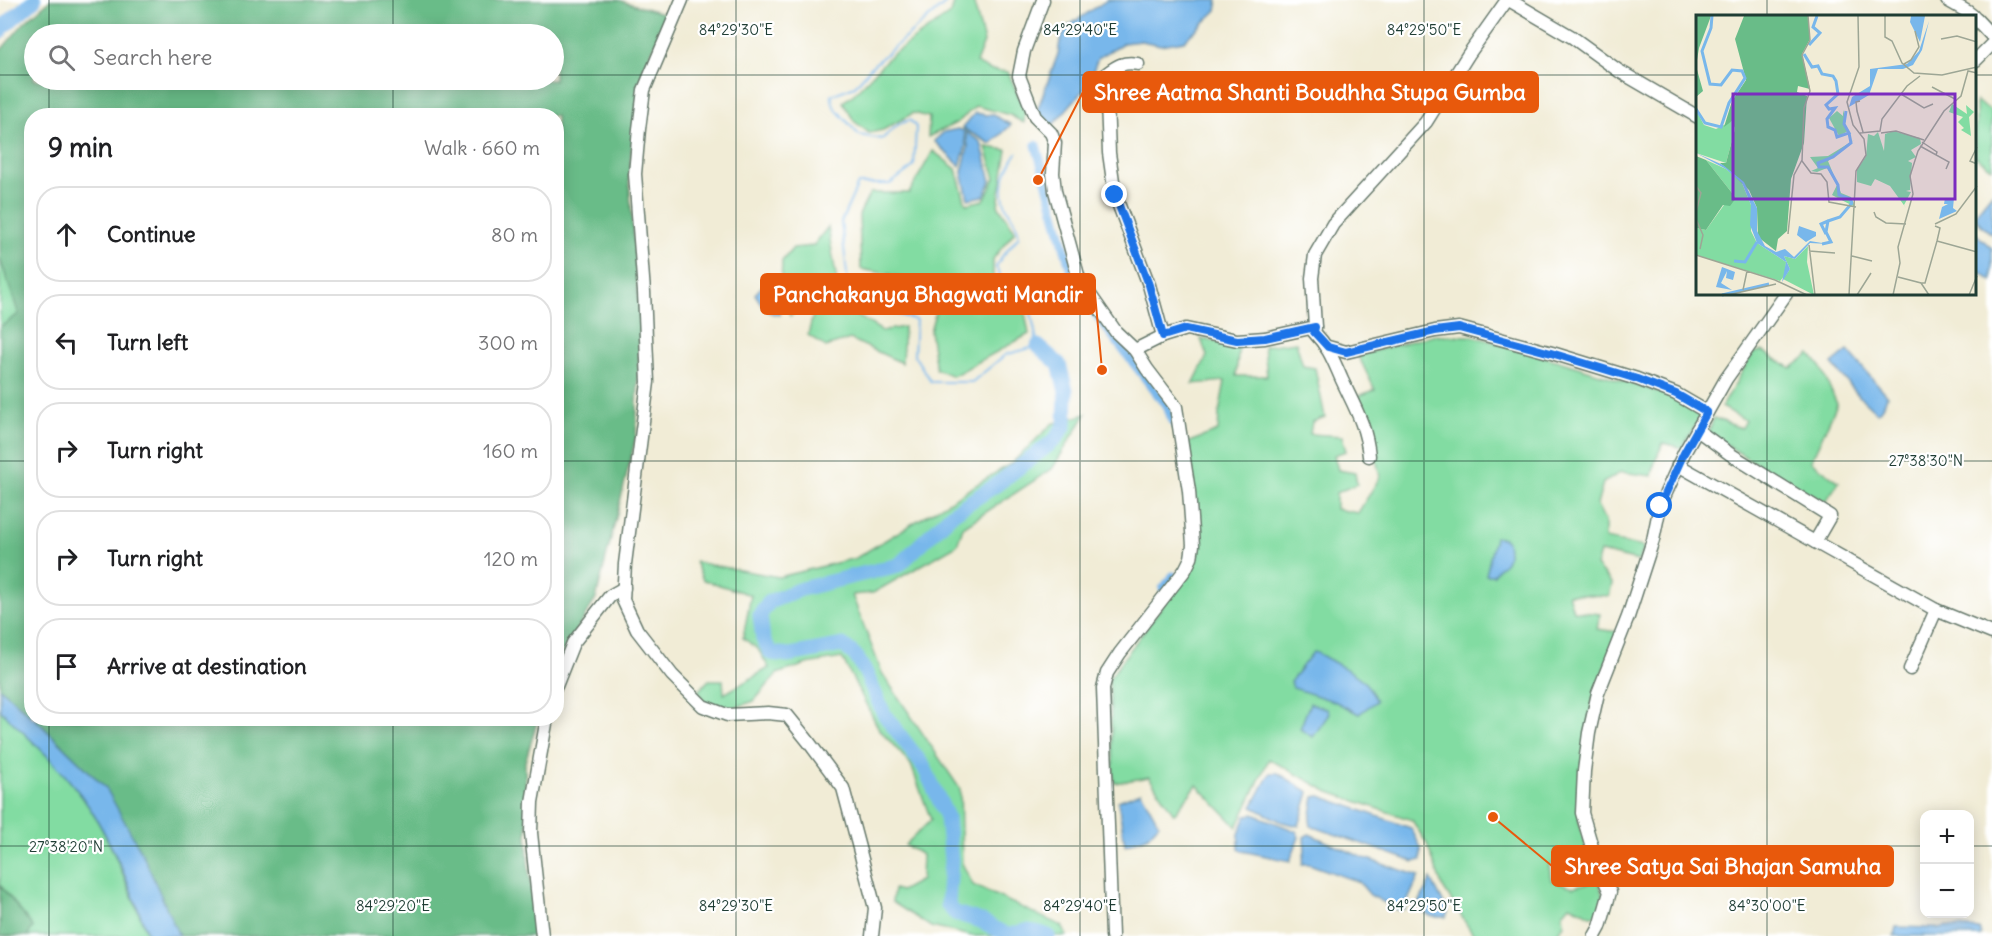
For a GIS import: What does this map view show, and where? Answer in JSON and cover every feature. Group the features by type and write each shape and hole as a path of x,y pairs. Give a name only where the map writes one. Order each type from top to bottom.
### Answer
{"street":[{"path":"682,0 644,90 639,129 635,174 648,382 626,553 623,600 637,630 672,675 704,706 727,715 768,713 787,715 843,788 875,908 872,936"},
{"path":"1043,0 1024,51 1019,76 1035,117 1051,133 1055,143 1053,173 1055,191 1079,279 1116,332 1135,350 1176,407 1189,491 1193,545 1191,558 1185,570 1120,653 1107,673 1103,688 1112,936"},
{"path":"1369,456 1367,434 1328,347 1314,332 1312,278 1315,255 1334,224 1426,122 1468,55 1508,0 1572,37 1618,71 1696,116"},
{"path":"1947,0 1971,15"},
{"path":"1977,22 1992,41 1977,59"},
{"path":"1138,64 1123,63 1106,74 1109,153 1115,195 1149,285 1163,336"},
{"path":"1595,936 1600,927 1610,892 1597,864 1582,813 1584,771 1598,693 1628,617 1653,540 1660,506 1678,465 1726,379 1785,296"},
{"path":"1135,350 1163,336 1186,329 1237,340 1265,338 1315,327"},
{"path":"1328,347 1346,352 1435,331 1459,328 1637,379 1676,394 1707,412"},
{"path":"1697,430 1730,454 1830,516 1815,542"},
{"path":"1678,465 1936,610 1992,633"},
{"path":"564,666 573,643 610,596 624,588"},
{"path":"1910,669 1936,610"},
{"path":"542,936 531,833 532,802 546,726"}],"green space":[{"path":"50,0 618,0 669,15 643,70 633,131 629,179 640,327 636,437 596,599 564,650 564,108 24,108 24,710 0,688 0,327 19,314 0,259 0,51 24,23"},
{"path":"955,0 973,0 984,42 976,63 990,70 1008,72 1025,111 1024,123 1010,115 976,106 958,122 928,137 929,117 913,113 883,130 869,133 854,121 843,102 854,94 890,56 951,13"},
{"path":"1977,102 1992,112 1992,168 1977,158"},
{"path":"986,147 1007,150 998,205 1015,231 993,259 993,275 1024,307 1029,334 953,376 936,369 930,331 935,313 921,291 906,279 861,269 859,215 870,193 909,193 933,151 956,169 966,204 984,200 995,178"},
{"path":"828,227 841,306 882,331 904,327 902,363 850,339 826,347 808,335 813,315 799,310 790,316 781,287 782,261 793,248 813,246"},
{"path":"0,259 19,314 0,327"},
{"path":"1434,335 1472,336 1510,346 1678,398 1702,415 1682,448 1663,443 1655,461 1652,476 1621,472 1603,483 1597,505 1605,521 1605,539 1644,547 1639,561 1600,552 1596,566 1612,584 1609,596 1568,594 1573,611 1600,614 1597,629 1619,632 1593,700 1579,821 1590,861 1567,867 1560,861 1549,865 1551,880 1573,887 1599,880 1603,897 1600,915 1591,915 1570,905 1563,913 1564,925 1556,934 1557,936 1474,936 1442,886 1427,844 1412,820 1329,792 1269,759 1237,827 1197,785 1174,814 1149,777 1114,783 1109,679 1197,558 1189,442 1218,431 1225,381 1193,384 1207,356 1201,339 1239,345 1236,376 1267,376 1264,346 1296,342 1303,366 1315,368 1325,417 1312,422 1310,434 1342,436 1346,451 1334,455 1338,470 1355,473 1357,484 1336,493 1336,509 1358,513 1380,477 1369,427 1355,397 1375,390 1358,355"},
{"path":"1762,351 1791,368 1810,354 1821,368 1837,404 1811,461 1839,482 1825,502 1783,481 1708,433 1714,418 1741,428 1745,420 1722,407 1753,353"},
{"path":"1086,414 1052,469 963,527 957,545 873,593 852,595 882,673 960,789 962,863 973,885 1062,926 1067,936 972,936 931,927 892,902 894,889 901,891 921,880 922,855 905,845 931,820 911,765 879,729 842,658 807,664 777,674 754,701 731,709 704,702 698,691 709,680 723,680 724,694 769,668 758,649 743,638 751,595 703,580 695,562 779,577 856,558 1012,463 1052,424"},
{"path":"0,710 42,750 91,810 118,863 148,936 27,936 33,927 0,885"},
{"path":"42,726 536,726 525,762 528,861 537,936 179,936 106,788"},
{"path":"0,885 33,927 27,936 0,936"}],"water":[{"path":"1107,0 1218,0 1216,11 1184,41 1161,45 1141,41 1123,43 1098,58 1087,86 1053,125 1047,123 1037,113 1058,54 1060,41 1068,26"},
{"path":"975,113 992,114 1011,125 991,144 962,128"},
{"path":"958,129 964,131 966,146 960,166 934,141 944,132"},
{"path":"966,132 981,142 991,181 984,196 968,199 962,172 968,147"},
{"path":"1992,193 1992,234 1979,223 1977,215 1978,210"},
{"path":"1977,235 1992,248 1992,281 1977,270"},
{"path":"764,284 774,294 780,315 768,311 755,294"},
{"path":"1848,351 1887,396 1883,407 1877,413 1832,364"},
{"path":"1495,537 1504,538 1507,541 1508,556 1494,575 1486,575"},
{"path":"1313,652 1357,676 1368,686 1376,701 1359,714 1336,702 1293,688 1290,682"},
{"path":"0,688 24,710 24,726 42,726 106,788 143,855 179,936 148,936 127,881 91,809 42,750 0,710"},
{"path":"1310,703 1327,709 1329,714 1313,737 1300,729"},
{"path":"1270,773 1278,773 1309,792 1299,826 1282,822 1252,807"},
{"path":"1141,792 1159,824 1147,837 1125,845 1118,801"},
{"path":"1320,796 1411,828 1421,848 1421,860 1414,862 1311,826 1314,797"},
{"path":"1253,814 1296,831 1299,837 1290,861 1242,851 1239,848 1239,834 1246,816"},
{"path":"1309,834 1364,858 1419,876 1404,909 1398,910 1370,895 1359,882 1309,864 1302,864 1305,850 1304,837"},
{"path":"1431,879 1448,912 1446,917 1433,917 1426,914 1426,910 1418,905"},
{"path":"1946,926 1979,929 1981,934 1980,936 1894,936 1896,927 1938,928"}],"waterway":[{"path":"0,32 34,0"},
{"path":"946,0 946,3 872,66 855,86 831,95 834,107 859,135 882,139 899,124 910,120 916,127 914,166 890,184 858,184 841,222 850,300 916,320 914,355 931,382 972,382 1005,355 1038,346 1031,313 1023,297 1004,283 996,267 1019,236 1003,195 1006,173 1017,153"},
{"path":"1036,145 1076,289 1165,404 1175,425"},
{"path":"1038,346 1059,364 1066,391 1065,425 1055,440 996,485 953,513 899,565 801,589 769,602 760,615 763,639 771,653 789,655 843,645 855,655 865,671 884,714 924,767 947,817 951,860 948,905 955,913 981,921 1009,936 1029,931 1048,936"},
{"path":"1163,589 1173,576"}],"place":[{"name":"Shree Aatma Shanti Boudhha Stupa Gumba","path":"1038,180"},
{"name":"Panchakanya Bhagwati Mandir","path":"1102,370"},
{"name":"Shree Satya Sai Bhajan Samuha","path":"1493,817"}],"route":[{"path":"1115,195 1149,285 1163,336 1186,329 1237,340 1265,338 1315,327 1314,332 1328,347 1346,352 1435,331 1459,328 1637,379 1676,394 1707,412 1684,453 1660,506"}]}
